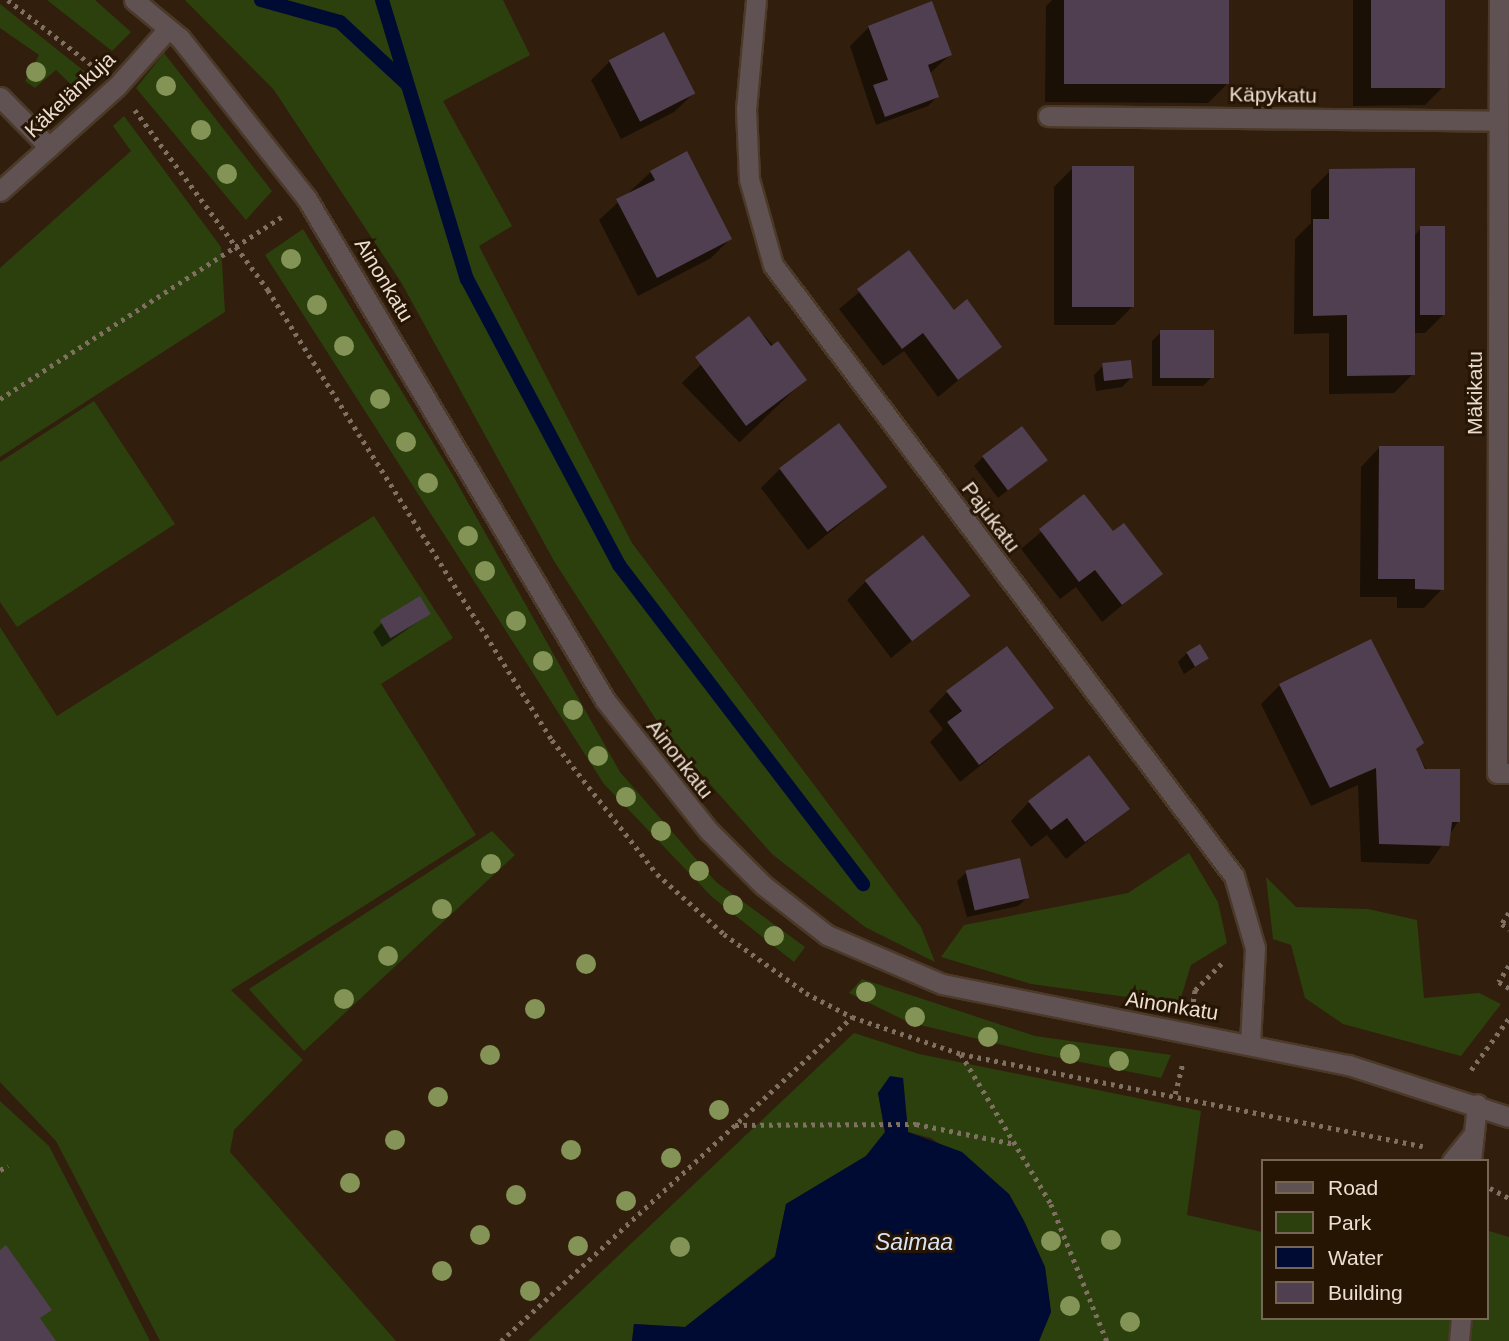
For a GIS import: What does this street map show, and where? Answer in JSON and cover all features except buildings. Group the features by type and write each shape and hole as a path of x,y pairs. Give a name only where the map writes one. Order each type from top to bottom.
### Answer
{"street":[{"name":"Ainonkatu","path":"134,0 168,29 307,199 605,699 709,831 763,885 827,934 942,984 1250,1042 1477,1104 1509,1117"},
{"name":"Pajukatu","path":"756,0 746,109 749,180 773,265 1234,876 1255,948 1250,1042"},
{"name":"Mäkikatu","path":"1499,0 1497,773 1509,773"},
{"name":"Käkelänkuja","path":"0,191 117,86 168,29"},
{"path":"0,97 49,147"},
{"name":"Käpykatu","path":"1048,116 1499,121"},
{"path":"1460,1159 1474,1134 1477,1104"},
{"path":"1459,1341 1461,1320"}],"path":[{"path":"8,0 117,86 237,249 552,740 657,874 724,934 806,993 852,1017 961,1054 1217,1102 1455,1159"},
{"path":"0,400 237,249 307,199"},
{"path":"1509,913 1502,924 1509,929"},
{"path":"1509,966 1499,982 1509,988"},
{"path":"501,1341 852,1017"},
{"path":"1490,1046 1509,1018"},
{"path":"961,1054 1051,1204 1107,1341"},
{"path":"734,1125 873,1122 916,1124 1015,1144"},
{"path":"0,1170 8,1166"},
{"path":"1488,1187 1509,1198"}],"green space":[{"path":"47,0 95,0 131,32 112,51"},
{"path":"185,0 503,0 530,55 443,101 512,226 479,246 632,543 921,927 935,962 865,927 772,854 664,732 554,561 401,282 274,90"},
{"path":"0,4 89,75 78,91 56,70 35,88 25,81 39,55 0,28"},
{"path":"164,53 272,191 246,220 136,88"},
{"path":"124,116 221,247 225,312 0,457 0,268 131,151 113,126"},
{"path":"303,229 452,474 620,772 716,882 805,947 794,962 712,897 604,784 265,255"},
{"path":"94,401 175,524 17,627 0,602 0,462"},
{"path":"374,516 453,638 381,684 476,835 231,990 303,1060 234,1130 230,1152 396,1341 160,1341 56,1141 0,1082 0,627 57,716"},
{"path":"492,831 515,855 304,1051 249,989"},
{"path":"1189,853 1218,902 1227,943 1191,965 1179,1004 1031,984 941,957 964,925 1128,893"},
{"path":"1266,877 1296,907 1368,909 1417,920 1424,998 1479,993 1501,1004 1461,1056 1343,1024 1305,998 1291,945 1273,939"},
{"path":"862,979 1035,1036 1171,1055 1161,1078 1035,1053 908,1022 849,993"},
{"path":"854,1033 919,1054 1201,1111 1187,1215 1260,1232 1260,1320 1488,1320 1488,1231 1509,1237 1509,1341 1039,1341 1051,1312 1045,1267 1024,1221 1009,1194 931,1138 908,1132 903,1078 878,1093 885,1132 866,1156 786,1204 775,1256 685,1327 634,1324 632,1341 528,1341"},
{"path":"0,1101 49,1146 150,1341 0,1341"}],"water":[{"name":"Saimaa","path":"890,1076 903,1078 908,1132 962,1152 1009,1194 1045,1267 1051,1312 1039,1341 632,1341 634,1324 685,1327 775,1257 786,1204 866,1156 885,1132 878,1093"}],"waterway":[{"path":"261,0 340,22 407,84"},
{"path":"382,0 467,279 619,565 863,884"}]}
